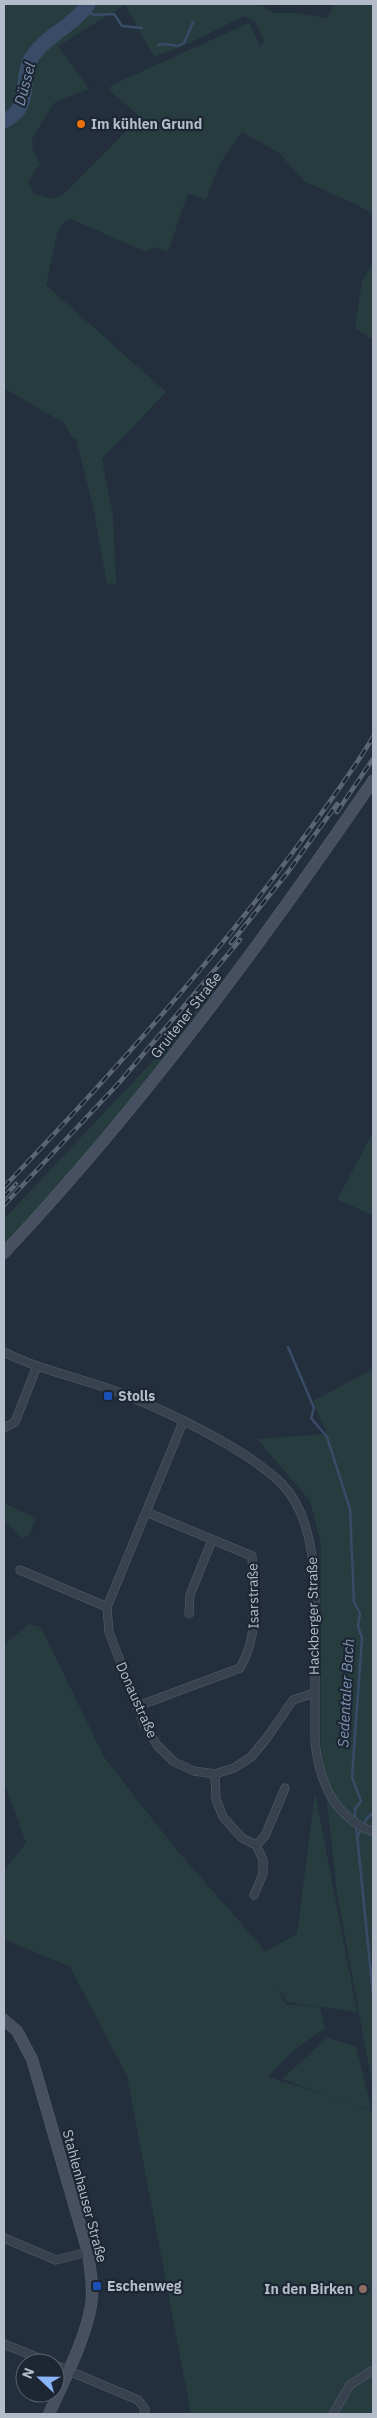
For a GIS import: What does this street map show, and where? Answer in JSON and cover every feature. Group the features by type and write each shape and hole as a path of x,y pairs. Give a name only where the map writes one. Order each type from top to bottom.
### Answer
{"main road":[{"name":"Gruitener Straße","path":"4,1254 154,1081 232,980 373,781"},
{"name":"Stahlenhauser Straße","path":"4,2020 17,2030 32,2059 88,2252 91,2278 91,2305 68,2370 49,2414"}],"street":[{"name":"Hackberger Straße","path":"4,1352 37,1366 127,1395 184,1422 240,1452 283,1485 295,1503 311,1544 315,1579 314,1693 317,1765 329,1795 350,1817 373,1832"},
{"path":"4,1428 15,1422 37,1366"},
{"name":"Donaustraße","path":"184,1422 107,1607 108,1632 144,1724 157,1745 174,1762 194,1771 215,1774"},
{"name":"Isarstraße","path":"138,1706 240,1668 249,1653 254,1634 252,1556 146,1512"},
{"path":"189,1614 190,1595 212,1540"},
{"path":"20,1570 107,1607"},
{"path":"254,1895 263,1874 263,1860 256,1845 242,1838 223,1817 216,1799 215,1774 234,1768 251,1757 293,1700 314,1693"},
{"path":"256,1845 266,1836 285,1788"},
{"path":"4,2238 56,2260 88,2252"},
{"path":"4,2344 26,2353"},
{"path":"65,2369 138,2400 145,2409 144,2414"},
{"path":"333,2414 350,2385 373,2370"}],"green space":[{"path":"4,4 260,4 273,13 297,13 327,18 334,4 373,4 373,214 305,182 279,153 242,132 219,165 206,200 188,193 168,252 152,247 146,252 71,219 64,222 57,233 46,285 166,392 102,459 113,516 116,583 107,584 93,506 76,438 74,440 64,423 4,388","holes":["125,5 154,57 190,43 244,16 255,21 264,41 258,51 260,45 249,23 114,84 108,89 140,117 65,193 52,199 34,194 29,181 40,163 33,152 32,139 54,103 89,89 58,46"]},
{"path":"373,263 373,340 355,328 362,281"},
{"path":"213,989 218,991 140,1089 87,1154 4,1247 4,1219 152,1062"},
{"path":"373,1132 373,1215 337,1200"},
{"path":"373,1369 373,2089 337,1894 321,1747 321,1544 310,1501 257,1439 327,1434 313,1401"},
{"path":"4,1503 36,1518 29,1536 22,1538 4,1519"},
{"path":"29,1624 41,1627 104,1757 175,1848 261,1946 264,1952 297,1934 315,1793 357,2012 287,2002 278,1988 285,2004 320,2007 325,2028 290,2053 268,2077 340,2099 373,2113 373,2414 191,2414 127,2076 70,1967 4,1939 4,1871 26,1843 4,1782 4,1645"},
{"path":"327,2038 356,2046 372,2111 282,2079"}],"waterway":[{"name":"Düssel","path":"4,121 14,115 23,100 26,74 32,57 45,42 82,12 88,4"},
{"path":"84,11 95,15 114,14 122,26 142,28"},
{"path":"158,45 178,46 184,43 193,22"},
{"name":"Sedentaler Bach","path":"288,1347 314,1408 311,1418 327,1437 350,1509 354,1602 360,1613 358,1626 362,1638 352,1777 361,1801 355,1809 355,1819"},
{"path":"357,1838 367,1818 373,1813"},
{"name":"Sedentaler Bach","path":"356,1825 373,1994"}],"railway":[{"path":"4,1187 80,1106 190,982 293,852 373,737"},
{"path":"337,812 373,759"},
{"path":"231,943 288,872 337,804"},
{"path":"4,1205 118,1084 240,940"},
{"path":"4,1197 16,1184"}],"place":[{"name":"Im kühlen Grund","path":"81,124"},
{"name":"Stolls","path":"108,1396"},
{"name":"Eschenweg","path":"97,2286"},
{"name":"In den Birken","path":"363,2289"}]}
